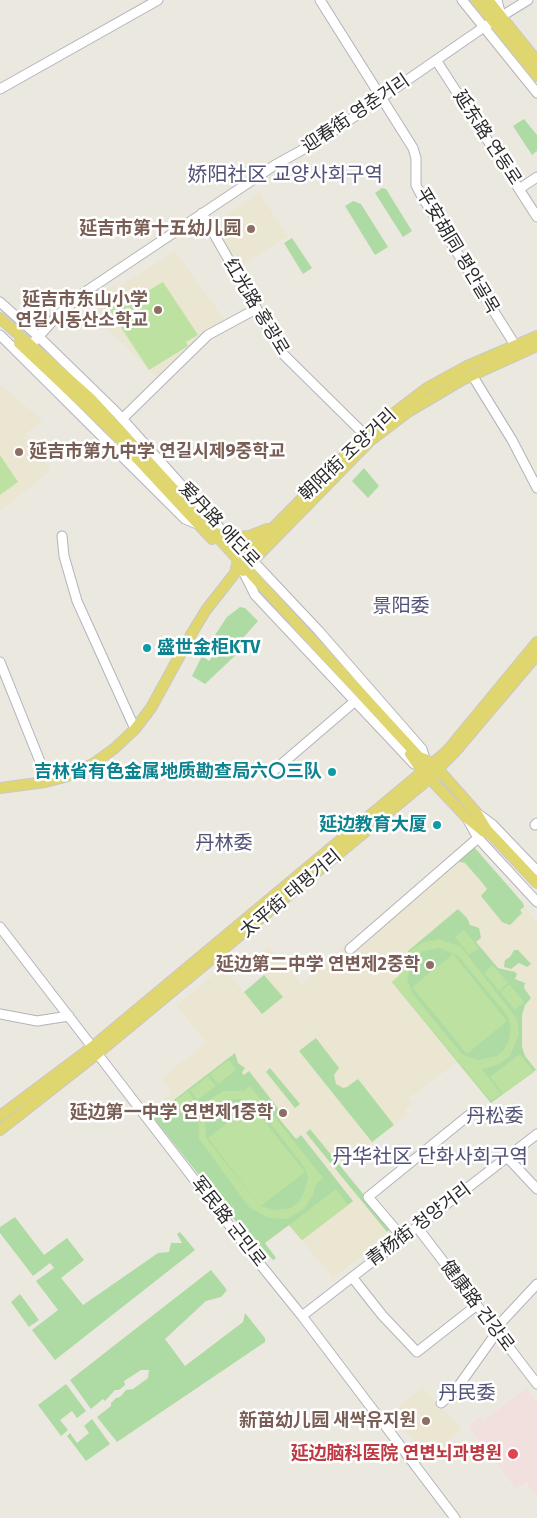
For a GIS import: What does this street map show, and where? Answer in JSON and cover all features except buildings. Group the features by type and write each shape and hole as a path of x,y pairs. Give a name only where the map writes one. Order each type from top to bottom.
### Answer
{"main road":[{"path":"476,0 498,19 537,61"},
{"path":"488,0 498,19 537,76"},
{"name":"爱丹路 애단로","path":"0,318 26,350 90,398 220,534 243,564 415,759 428,768 448,790 467,818 475,823 537,890"},
{"name":"爱丹路 애단로","path":"0,326 107,426 198,524 243,564"},
{"name":"朝阳街 조양거리","path":"0,788 45,782 65,777 93,764 115,748 135,729 158,696 198,623 243,564 274,526 364,434 427,388 467,366 537,336"},
{"name":"朝阳街 조양거리","path":"243,564 370,441 421,403 472,375 537,346"},
{"path":"220,534 249,536 274,526"},
{"name":"太平街 태평거리","path":"0,1130 428,768 446,751 537,642"},
{"name":"太平街 태평거리","path":"428,768 454,753 537,655"},
{"name":"爱丹路 애단로","path":"448,790 476,812 487,830 537,883"},
{"name":"太平街 태평거리","path":"0,1116 95,1051"}],"street":[{"path":"0,89 158,0"},
{"name":"平安胡同 평안골목","path":"320,0 413,148 416,158 416,185 421,196 515,345"},
{"path":"462,0 537,93"},
{"path":"497,0 498,19"},
{"name":"迎春街 영춘거리","path":"26,350 58,315 85,292 275,165 322,139 484,27 528,0"},
{"name":"延东路 연동로","path":"436,60 537,217"},
{"path":"519,189 537,177"},
{"name":"红光路 홍광로","path":"202,213 256,309 288,361 364,434"},
{"name":"爱丹路 애단로","path":"0,302 39,336 122,419 220,534"},
{"path":"122,419 208,335 256,309"},
{"name":"爱丹路 애단로","path":"0,335 26,350"},
{"path":"472,375 512,440 537,488"},
{"path":"62,536 64,556 77,601 135,729"},
{"name":"爱丹路 애단로","path":"243,564 255,595 412,763 428,768"},
{"name":"爱丹路 애단로","path":"243,564 318,630 422,749 428,768"},
{"path":"0,662 43,768 45,782"},
{"path":"270,774 354,702"},
{"name":"爱丹路 애단로","path":"476,812 493,825 537,871"},
{"name":"爱丹路 애단로","path":"467,818 478,838 537,902"},
{"path":"350,948 478,838"},
{"name":"军民路 군민로","path":"0,927 302,1316 455,1518"},
{"path":"0,1014 37,1021 69,1016"},
{"path":"402,1237 368,1197 474,1111"},
{"name":"青杨街 청양거리","path":"302,1316 537,1134"},
{"path":"507,1157 537,1189"},
{"name":"健康路 건강로","path":"417,1227 537,1384"},
{"path":"352,1277 388,1322 405,1337 417,1352 477,1305"},
{"path":"441,1403 456,1391 496,1330 537,1284"}],"shaded area":[{"name":"延吉市第十五幼儿园","path":"259,193 288,236 239,267 214,223"},
{"name":"延吉市东山小学 연길시동산소학교","path":"175,251 224,319 200,337 157,377 108,329 111,327 91,302 114,284 117,288"},
{"name":"延吉市第九中学 연길시제9중학교","path":"0,384 43,421 25,434 51,470 0,511"},
{"path":"474,847 523,903 524,907 537,922 537,1069 491,1103 456,1063 409,1098 413,1103 405,1110 408,1114 341,1167 391,1228 381,1237 382,1240 333,1278 289,1225 263,1245 155,1107 173,1092 162,1078 206,1043 177,1005 222,968 244,992 267,972 255,957 268,946 301,985 347,944 352,951"},
{"name":"新苗幼儿园 새싹유지원","path":"422,1387 462,1429 448,1440 454,1447 431,1464 392,1413"},
{"name":"延边脑科医院 연변뇌과병원","path":"526,1388 537,1403 537,1495 526,1482 516,1489 469,1427 481,1416 484,1421"}],"green space":[{"path":"524,119 537,135 537,151 532,155 513,126"},
{"path":"382,188 386,189 412,231 403,237 375,193"},
{"path":"353,201 361,204 388,247 375,255 345,206"},
{"path":"292,238 312,268 303,274 284,243"},
{"path":"163,282 198,335 186,342 188,346 149,370 109,309 142,288 148,291"},
{"path":"0,455 18,482 0,495"},
{"path":"364,468 379,486 368,498 352,481"},
{"path":"240,607 245,608 258,621 243,638 238,653 205,684 192,676 202,656 209,661 215,654 209,644 227,617"},
{"path":"474,847 523,903 524,907 520,910 522,913 510,925 502,922 481,896 487,889 480,880 465,863 456,861"},
{"path":"458,909 467,918 470,925 479,928 481,938 476,942 498,968 517,974 515,979 525,983 524,988 531,998 525,1005 522,1015 522,1047 525,1056 536,1070 491,1103 392,982 399,976 408,951"},
{"path":"464,930 479,948 469,955 455,937"},
{"path":"439,939 461,947 517,1019 519,1034 510,1056 498,1065 482,1069 501,1094 491,1101 392,982 399,976 404,959 413,948 424,942","holes":["439,948 458,956 507,1015 511,1028 509,1040 504,1050 497,1056 478,1060 462,1054 413,994 407,979 411,964 423,951"]},
{"path":"514,950 518,950 531,964 527,967 519,963 511,969 504,967 505,960 510,957"},
{"path":"453,954 507,1021 467,1054 412,987"},
{"path":"493,965 508,983 499,991 484,973"},
{"path":"264,975 283,997 262,1014 244,992"},
{"path":"509,984 524,1002 515,1010 500,992"},
{"path":"316,1038 339,1068 334,1075 336,1084 343,1088 358,1079 394,1125 372,1142 299,1051"},
{"path":"235,1053 238,1063 245,1068 242,1073 244,1075 249,1071 280,1111 276,1115 296,1139 301,1135 353,1201 302,1240 289,1225 265,1243 276,1258 273,1260 265,1251 261,1253 152,1116 159,1111 162,1115 168,1110 167,1107 170,1103"},
{"path":"520,1054 534,1072 503,1094 490,1077"},
{"path":"229,1060 236,1070 218,1084 210,1074"},
{"path":"270,1068 300,1104 295,1108 266,1072"},
{"path":"208,1076 216,1086 197,1100 190,1090"},
{"path":"250,1086 323,1178 316,1184 313,1195 304,1209 288,1219 268,1218 249,1207 199,1139 198,1118 206,1102 223,1091 243,1091","holes":["240,1099 250,1101 256,1105 305,1168 308,1177 305,1190 299,1202 291,1208 274,1210 261,1206 305,1172 251,1104 208,1138 260,1206 206,1138 205,1122 212,1107 225,1100"]},
{"path":"188,1091 195,1102 177,1116 169,1105"},
{"path":"310,1129 391,1228 387,1232 306,1133"},
{"path":"336,1189 348,1205 302,1240 289,1225"},
{"path":"15,1217 44,1255 67,1238 84,1260 61,1278 83,1305 158,1253 169,1252 171,1243 182,1243 177,1234 180,1232 195,1250 55,1360 32,1330 58,1310 36,1281 54,1268 50,1263 33,1276 0,1233 0,1227"},
{"path":"211,1270 227,1290 221,1297 206,1301 165,1339 185,1366 243,1322 245,1313 265,1338 265,1342 117,1442 97,1417 126,1390 133,1389 148,1378 149,1370 141,1370 124,1381 125,1385 119,1390 115,1390 105,1401 103,1399 91,1409 70,1380"},
{"path":"20,1294 39,1320 29,1327 11,1302"},
{"path":"66,1384 86,1411 77,1418 72,1411 60,1420 68,1430 61,1436 38,1405"},
{"path":"92,1419 110,1444 86,1461 67,1436 70,1433 77,1443 89,1433 84,1426"}],"place":[{"name":"延吉市第十五幼儿园","path":"251,229"},
{"name":"延吉市东山小学 연길시동산소학교","path":"158,310"},
{"name":"延吉市第九中学 연길시제9중학교","path":"19,452"},
{"name":"盛世金柜KTV","path":"147,648"},
{"name":"吉林省有色金属地质勘查局六〇三队","path":"332,772"},
{"name":"延边教育大厦","path":"437,825"},
{"name":"延边第二中学 연변제2중학","path":"430,965"},
{"name":"延边第一中学 연변제1중학","path":"283,1113"},
{"name":"新苗幼儿园 새싹유지원","path":"426,1421"},
{"name":"延边脑科医院 연변뇌과병원","path":"513,1454"}],"district":[{"name":"娇阳社区 교양사회구역","path":"285,175"},
{"name":"景阳委","path":"401,607"},
{"name":"丹林委","path":"224,844"},
{"name":"丹松委","path":"495,1117"},
{"name":"丹华社区 단화사회구역","path":"430,1157"},
{"name":"丹民委","path":"467,1394"}]}
